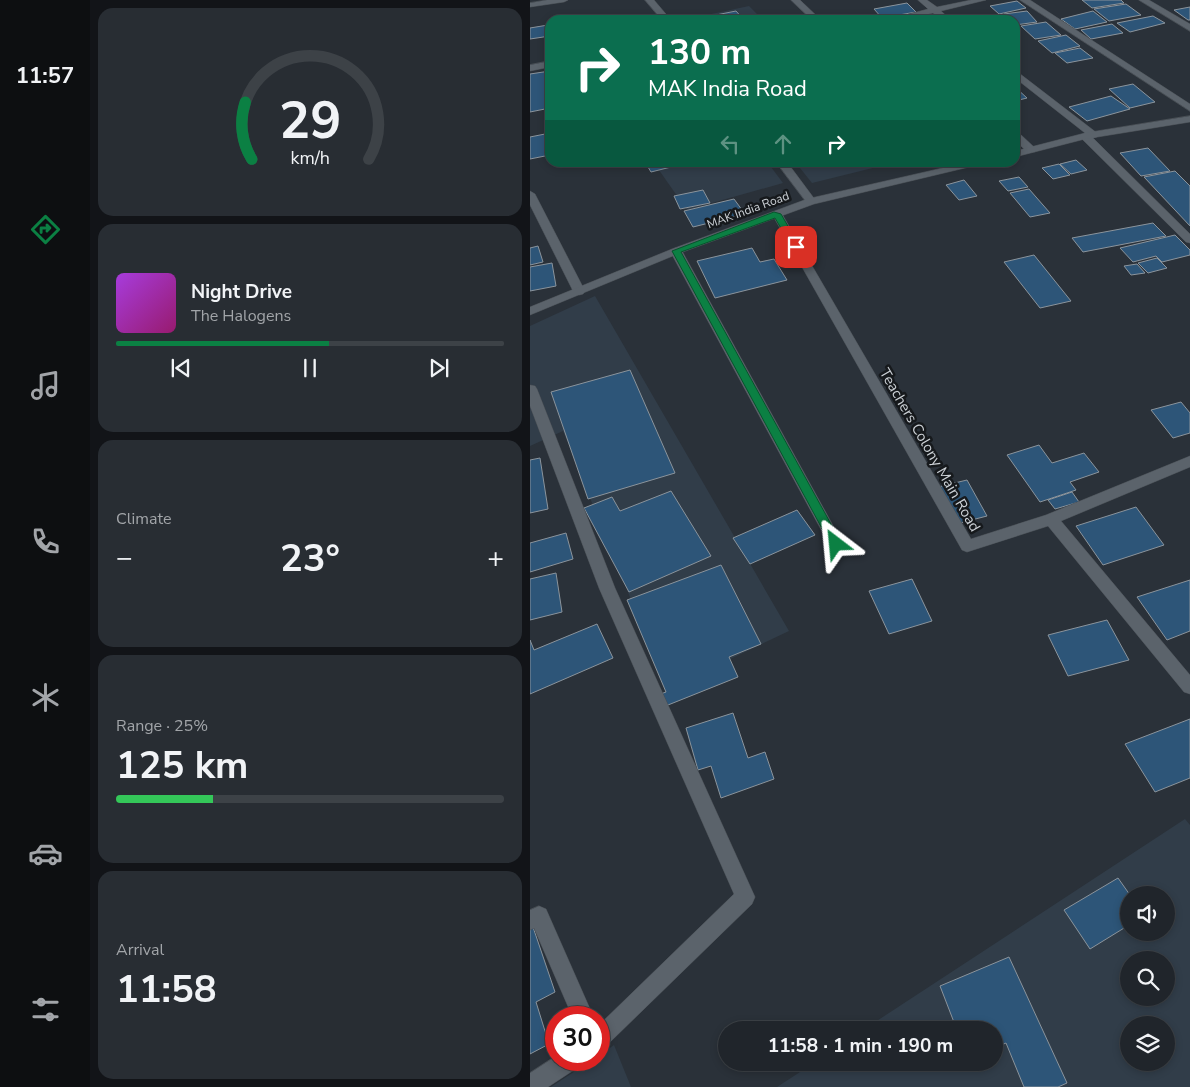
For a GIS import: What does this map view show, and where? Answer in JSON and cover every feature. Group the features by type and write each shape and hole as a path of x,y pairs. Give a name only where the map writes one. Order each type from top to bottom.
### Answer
{"street":[{"path":"533,3 564,0"},
{"path":"649,0 662,15"},
{"path":"795,0 812,15"},
{"path":"922,0 942,15"},
{"path":"913,15 982,0"},
{"path":"1024,0 1190,108"},
{"path":"1143,0 1190,28"},
{"path":"530,68 545,65"},
{"path":"1020,77 1089,136 1190,240"},
{"path":"1020,153 1089,136 1190,119"},
{"path":"1020,140 1031,150"},
{"path":"785,167 811,201"},
{"name":"MAK India Road","path":"530,311 676,251 811,201 962,167"},
{"path":"530,194 579,291"},
{"name":"Teachers Colony Main Road","path":"777,214 967,546 1051,519 1190,461"},
{"path":"676,251 836,544"},
{"path":"530,389 608,588 744,897 610,1028"},
{"path":"1051,519 1190,687"},
{"path":"530,920 539,916 579,1006"},
{"path":"530,1086 552,1071"}],"shaded area":[{"path":"749,6 758,15 707,15"},
{"path":"657,167 771,167 783,183 687,210"},
{"path":"799,167 877,167 812,183"},
{"path":"595,296 789,631 667,689 563,431 530,446 530,326"},
{"path":"1185,819 1190,825 1190,1087 777,1087 802,1071 1003,1071 1003,1021 877,1021"},
{"path":"614,1045 631,1087 551,1087 575,1071 610,1071 610,1048"}],"building":[{"path":"1082,0 1121,0 1124,3 1092,8"},
{"path":"1017,1 1026,8 999,14 990,6"},
{"path":"907,3 916,12 899,15 879,15 874,9"},
{"path":"1126,4 1141,15 1109,21 1094,9"},
{"path":"1190,7 1190,20 1174,10"},
{"path":"736,11 740,15 716,15"},
{"path":"1027,11 1037,22 1020,24 1020,15 1004,14"},
{"path":"1093,11 1107,22 1075,29 1061,19"},
{"path":"1153,16 1165,23 1130,32 1117,23"},
{"path":"1046,22 1061,35 1035,39 1021,26"},
{"path":"1112,24 1123,33 1091,39 1081,30"},
{"path":"545,26 545,37 530,39 530,28"},
{"path":"1066,35 1080,46 1052,53 1038,41"},
{"path":"1080,48 1093,58 1067,63 1055,53"},
{"path":"545,72 545,109 530,112 530,74"},
{"path":"1133,84 1155,102 1130,108 1109,89"},
{"path":"1020,92 1027,98 1020,100"},
{"path":"1111,96 1130,109 1087,121 1069,107"},
{"path":"545,134 545,156 530,159 530,137"},
{"path":"1148,148 1170,171 1141,176 1120,153"},
{"path":"1076,160 1087,170 1071,174 1060,164"},
{"path":"1059,164 1070,175 1053,179 1042,168"},
{"path":"648,167 671,167 651,172"},
{"path":"1175,171 1190,186 1190,226 1144,177"},
{"path":"1019,177 1028,187 1008,191 999,181"},
{"path":"964,180 977,196 959,200 946,185"},
{"path":"1029,189 1050,213 1030,217 1010,193"},
{"path":"703,190 710,203 680,209 674,196"},
{"path":"734,199 745,214 693,227 684,211"},
{"path":"1153,223 1166,236 1083,252 1072,238"},
{"path":"1175,235 1190,250 1190,255 1162,262 1156,256 1133,262 1120,248"},
{"path":"538,246 543,262 530,265 530,248"},
{"path":"752,248 760,262 774,259 787,280 715,298 697,261"},
{"path":"1034,255 1071,301 1040,308 1004,262"},
{"path":"1157,258 1167,268 1148,273 1138,263"},
{"path":"552,263 556,286 530,291 530,267"},
{"path":"1137,264 1145,273 1131,275 1124,266"},
{"path":"630,370 675,473 588,499 551,392"},
{"path":"1181,402 1190,413 1190,433 1173,438 1151,410"},
{"path":"1039,445 1052,463 1084,453 1099,472 1070,482 1076,490 1040,502 1007,455"},
{"path":"540,458 548,509 530,513 530,460"},
{"path":"967,480 987,516 956,524 938,487"},
{"path":"671,491 711,556 629,592 584,508 612,497 620,511"},
{"path":"1072,492 1079,502 1055,509 1048,500"},
{"path":"1136,507 1164,545 1103,565 1076,526"},
{"path":"797,510 815,535 750,564 733,538"},
{"path":"566,533 573,559 530,572 530,543"},
{"path":"721,565 761,644 729,657 738,677 663,707 658,695 666,692 627,600"},
{"path":"556,573 562,612 530,620 530,579"},
{"path":"912,579 932,621 889,634 869,591"},
{"path":"1190,580 1190,631 1167,640 1137,597"},
{"path":"1107,620 1129,660 1068,676 1048,635"},
{"path":"597,624 613,658 530,694 530,640 534,650"},
{"path":"733,713 748,758 765,752 774,779 721,798 711,766 698,770 686,728"},
{"path":"1190,719 1190,778 1155,792 1125,744"},
{"path":"1118,878 1124,886 1120,886 1120,931 1090,949 1064,910"},
{"path":"533,927 555,992 536,1002 545,1031 545,1046 530,1054 530,929"},
{"path":"1009,957 1067,1083 1058,1087 1024,1087 1006,1043 1003,1044 1003,1021 954,1021 940,986"}],"route":[{"path":"796,247 777,214 676,251 836,544"}]}
